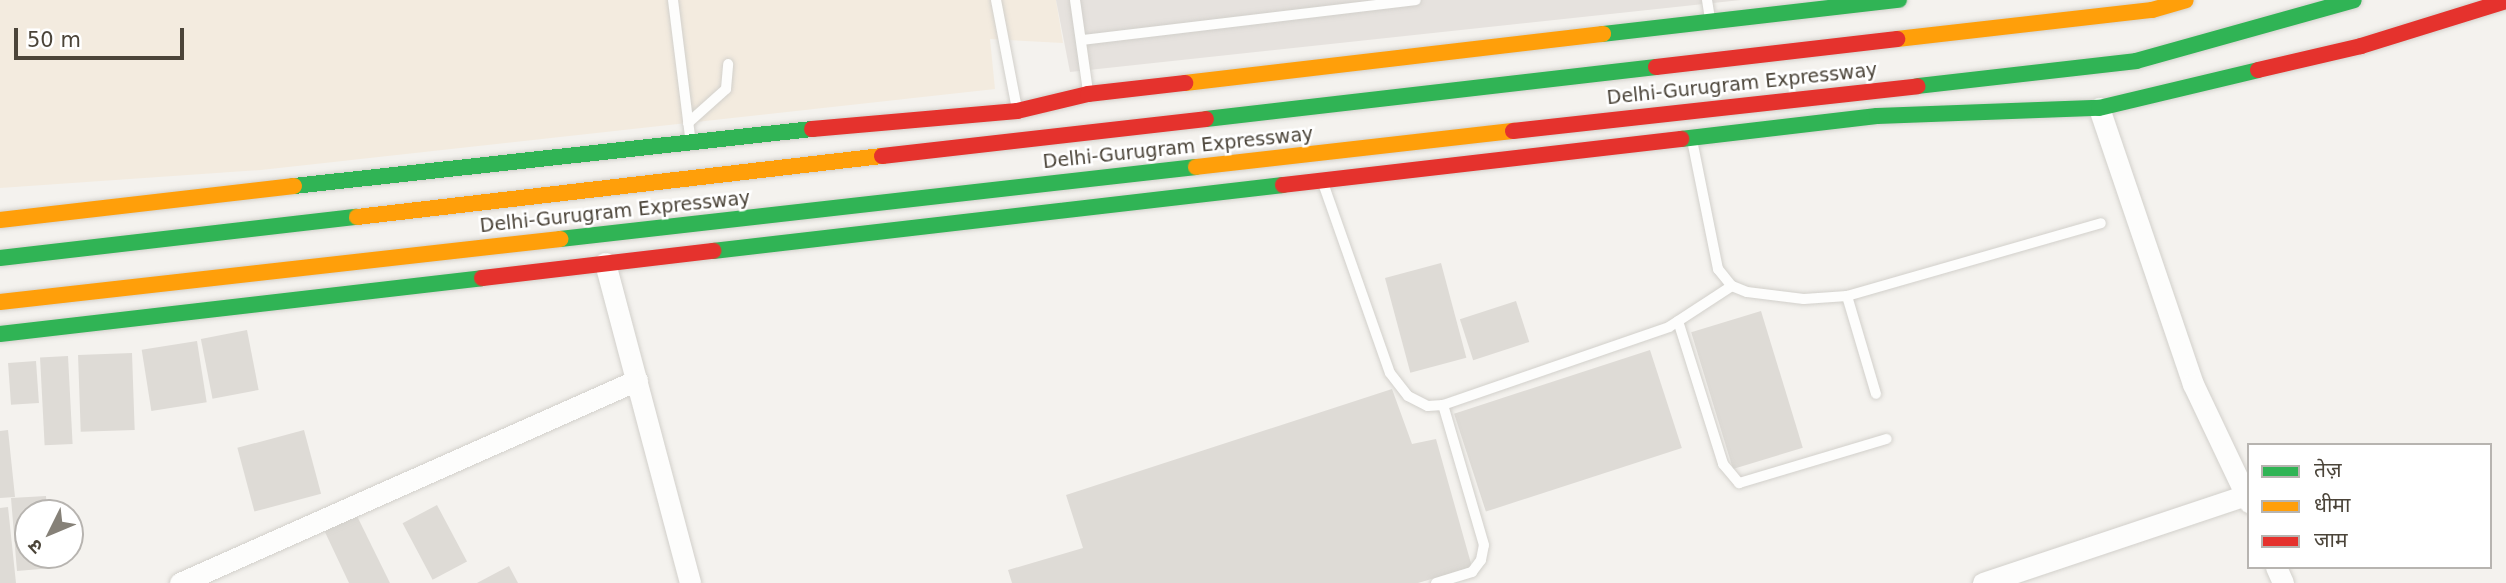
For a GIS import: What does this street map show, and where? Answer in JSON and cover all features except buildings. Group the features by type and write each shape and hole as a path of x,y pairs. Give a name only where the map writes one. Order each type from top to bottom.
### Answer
{"main road":[{"path":"0,220 690,140 1017,111 1088,94 1710,22 1809,5 1899,0"},
{"name":"Delhi-Gurugram Expressway","path":"0,258 2152,10 2186,0"},
{"name":"Delhi-Gurugram Expressway","path":"0,302 2136,61 2354,0"},
{"path":"0,334 1322,180 1692,140 1877,116 2099,108 2361,46 2506,1"}],"street":[{"path":"1983,583 2247,498 2193,384 2099,108"},
{"path":"605,264 691,583"},
{"path":"180,583 638,380"}],"lane":[{"path":"673,0 690,140"},
{"path":"996,0 1017,111"},
{"path":"1075,0 1088,94"},
{"path":"1082,40 1416,0"},
{"path":"1707,0 1710,22"},
{"path":"688,123 726,89 728,64"},
{"path":"1692,140 1718,269 1732,286 1804,299 1847,296 2101,223"},
{"path":"1322,180 1390,373 1416,402 1443,405 1678,321 1732,286"},
{"path":"1847,296 1876,394"},
{"path":"1678,321 1724,464 1739,483 1887,439"},
{"path":"1436,583 1472,572 1481,560 1484,545 1443,405"}],"shaded area":[{"path":"0,0 1056,0 1063,43 990,39 995,89 261,170 0,188"},
{"path":"1056,0 1741,0 1070,72"}],"traffic: fast":[{"path":"1603,34 1899,0"},
{"path":"1918,86 2136,61 2354,0"},
{"path":"1206,119 1656,67"},
{"path":"1681,139 1877,116 2099,108 2258,70"},
{"path":"294,186 812,129"},
{"path":"560,239 1196,167"},
{"path":"713,251 1283,185"},
{"path":"0,258 357,217"},
{"path":"0,334 482,278"}],"traffic: slow":[{"path":"1897,39 2152,10 2186,0"},
{"path":"1185,83 1603,34"},
{"path":"1196,167 1513,131"},
{"path":"357,217 882,156"},
{"path":"0,220 294,186"},
{"path":"0,302 560,239"}],"traffic: jam":[{"path":"2258,70 2361,46 2506,1"},
{"path":"1656,67 1897,39"},
{"path":"812,129 1017,111 1088,94 1185,83"},
{"path":"1513,131 1918,86"},
{"path":"882,156 1206,119"},
{"path":"1283,185 1681,139"},
{"path":"482,278 713,251"}]}
